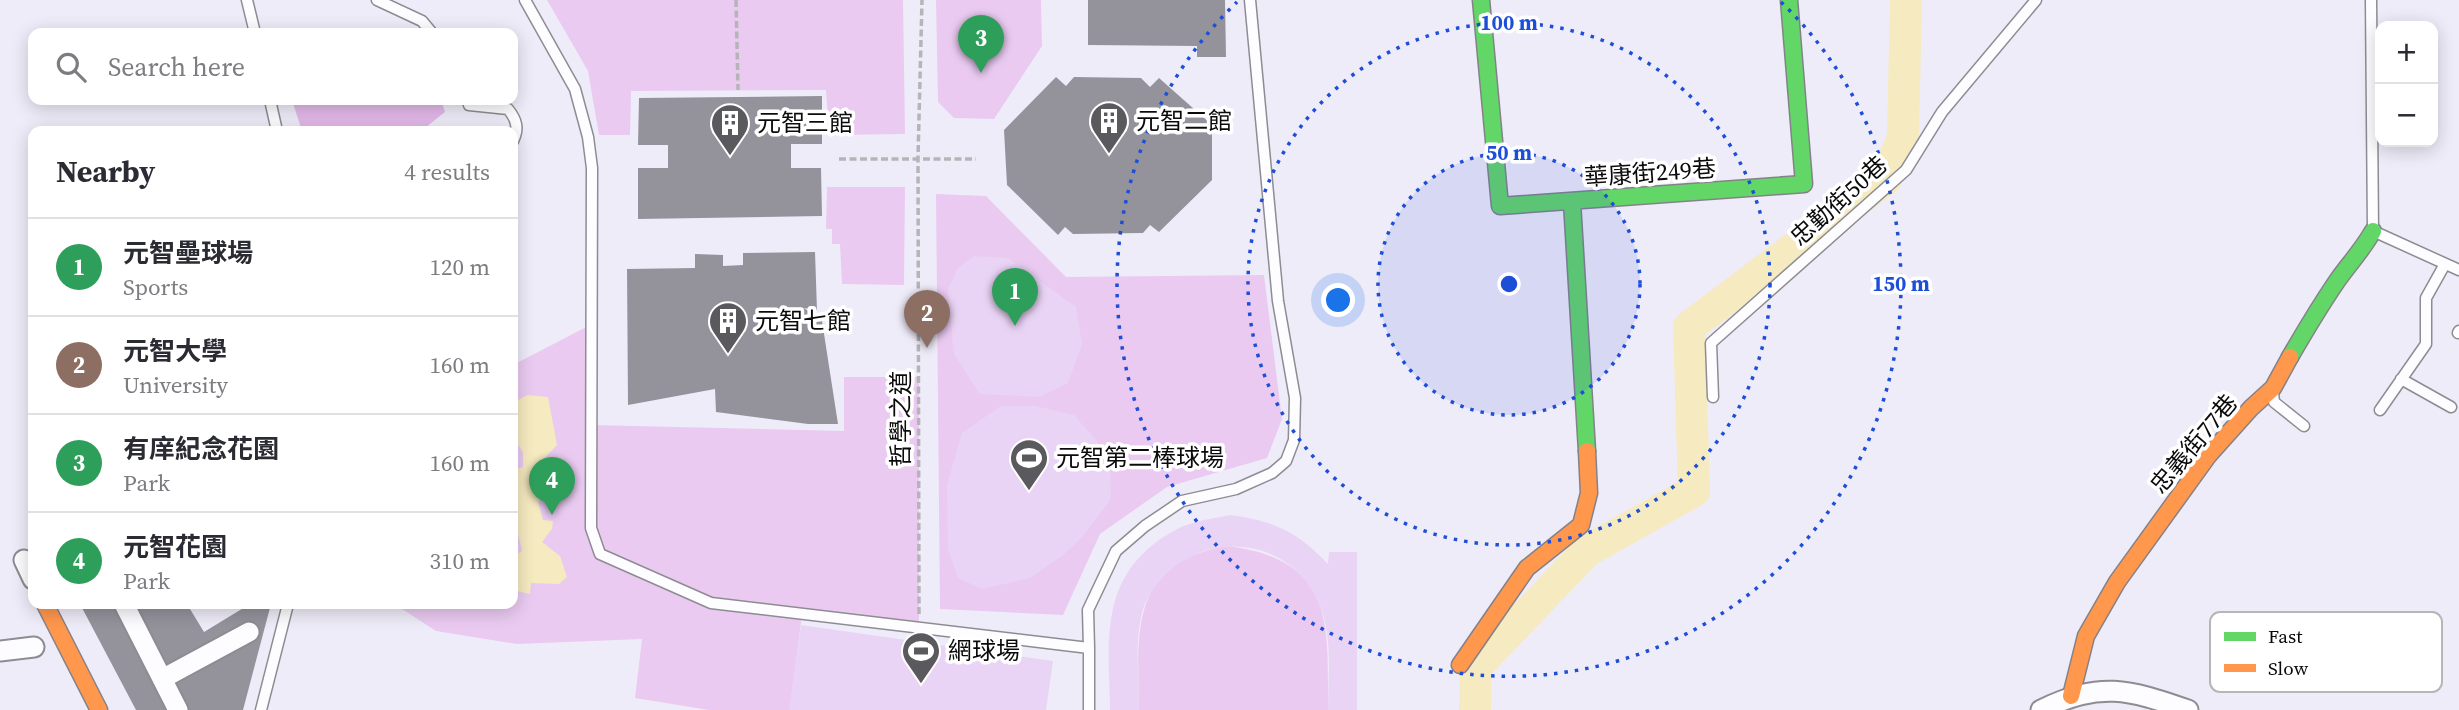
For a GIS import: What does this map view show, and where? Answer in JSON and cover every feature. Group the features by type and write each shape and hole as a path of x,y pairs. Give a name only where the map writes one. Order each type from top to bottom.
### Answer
{"street":[{"name":"華康街249巷","path":"1481,0 1500,206 1804,184 1788,0"},
{"path":"1460,665 1528,568 1581,525 1589,493 1572,202"},
{"name":"忠義街77巷","path":"2071,696 2086,636 2118,582 2208,456 2273,388 2308,325 2373,231"},
{"path":"23,560 28,570"},
{"path":"48,609 99,710"},
{"path":"128,609 178,710"},
{"path":"163,679 249,632"},
{"path":"0,651 34,647"},
{"path":"2041,710 2089,691 2114,690 2153,698 2188,710"}],"lane":[{"path":"247,0 254,28"},
{"path":"377,0 422,21 428,28"},
{"path":"526,0 575,89 588,137 592,168 591,528 600,554 711,603 1089,648"},
{"path":"1089,710 1088,610 1116,551 1145,526 1182,501 1236,489 1272,473 1286,461 1294,440 1295,398 1278,301 1250,0"},
{"name":"忠勤街50巷","path":"1713,397 1711,343 1906,170 1942,112 2036,0"},
{"path":"2371,0 2373,231 2459,270"},
{"path":"271,105 276,126"},
{"path":"469,105 508,109 516,118 517,126"},
{"path":"2380,410 2426,344 2426,298 2445,264"},
{"path":"2401,379 2451,407"},
{"path":"2273,388 2274,402 2304,426"},
{"path":"261,710 287,609"}],"path":[{"path":"736,0 738,90"},
{"name":"哲學之道","path":"919,628 918,158 922,0"},
{"path":"839,159 976,159"}],"shaded area":[{"path":"547,0 903,0 905,134 829,135 826,90 631,91 630,135 599,135 588,71"},
{"path":"936,0 1041,0 1042,46 994,119 954,118 938,102"},
{"path":"294,105 443,105 445,112 427,126 300,126"},
{"path":"827,187 905,187 904,285 842,284 840,244 832,244 832,229 826,229"},
{"path":"936,194 986,196 1066,277 1264,275 1282,419 1267,458 1167,487 1100,534 1063,615 940,609"},
{"path":"974,256 1008,258 1076,307 1082,344 1068,383 1039,397 980,394 954,354 948,289 958,268"},
{"path":"592,324 591,425 844,431 844,377 919,377 919,628 802,614 790,710 709,710 635,698 642,639 517,644 436,631 402,609 518,609 518,362"},
{"path":"527,395 548,397 557,445 539,464 544,477 553,486 538,502 543,520 553,521 552,529 542,542 560,556 567,577 559,584 531,583 530,594 518,591 518,553 522,551 518,535 518,468 523,467 523,452 518,445 518,400"},
{"name":"元智第二棒球場","path":"1001,406 1035,406 1074,415 1097,441 1110,468 1111,499 1083,536 1062,556 1030,578 982,589 958,578 948,549 947,485 962,433"},
{"path":"1230,515 1284,529 1306,543 1328,564 1329,552 1357,552 1357,710 1328,710 1329,651 1325,622 1315,595 1302,576 1267,552 1246,547 1225,547 1204,551 1184,560 1166,574 1153,590 1140,621 1139,710 1110,710 1111,619 1124,578 1137,560 1168,534 1188,524"},
{"path":"1228,546 1263,553 1289,565 1307,581 1318,601 1325,624 1328,710 1139,710 1141,628 1146,604 1156,584 1172,567 1196,554"},
{"name":"網球場","path":"801,625 1053,661 1046,710 789,710"}],"building":[{"path":"1088,0 1225,0 1226,57 1197,57 1197,46 1088,45"},
{"name":"元智二館","path":"1056,77 1066,86 1074,77 1141,78 1150,87 1159,78 1212,125 1212,180 1159,232 1150,225 1143,233 1073,234 1065,227 1058,235 1007,185 1004,130"},
{"name":"元智三館","path":"822,96 822,144 791,144 791,168 821,168 822,216 638,219 638,168 668,168 668,145 638,145 639,98"},
{"name":"元智七館","path":"815,252 817,310 804,308 822,321 838,424 808,424 716,412 715,389 628,405 627,269 695,268 695,254 723,255 723,266 743,265 743,253"},
{"path":"83,609 190,609 204,632 242,609 270,609 243,710 136,710"}],"waterway":[{"path":"1475,710 1476,667 1587,551 1694,491 1689,327 1886,179 1903,137 1906,0"}],"traffic: fast":[{"path":"1481,0 1500,206 1804,184 1789,0"},
{"path":"1572,202 1587,451"},
{"path":"2290,357 2331,290 2373,231"}],"traffic: slow":[{"path":"2071,696 2086,636 2117,582 2208,456 2273,388 2290,357"},
{"path":"1460,665 1527,568 1581,525 1589,493 1587,451"},
{"path":"48,609 99,710"}],"place":[{"name":"有庠紀念花園","path":"981,73"},
{"name":"元智二館","path":"1109,155"},
{"name":"元智三館","path":"730,157"},
{"name":"元智壘球場","path":"1015,326"},
{"name":"元智大學","path":"927,348"},
{"name":"元智七館","path":"728,355"},
{"name":"元智第二棒球場","path":"1029,492"},
{"name":"元智花園","path":"552,515"},
{"name":"網球場","path":"921,685"}]}
